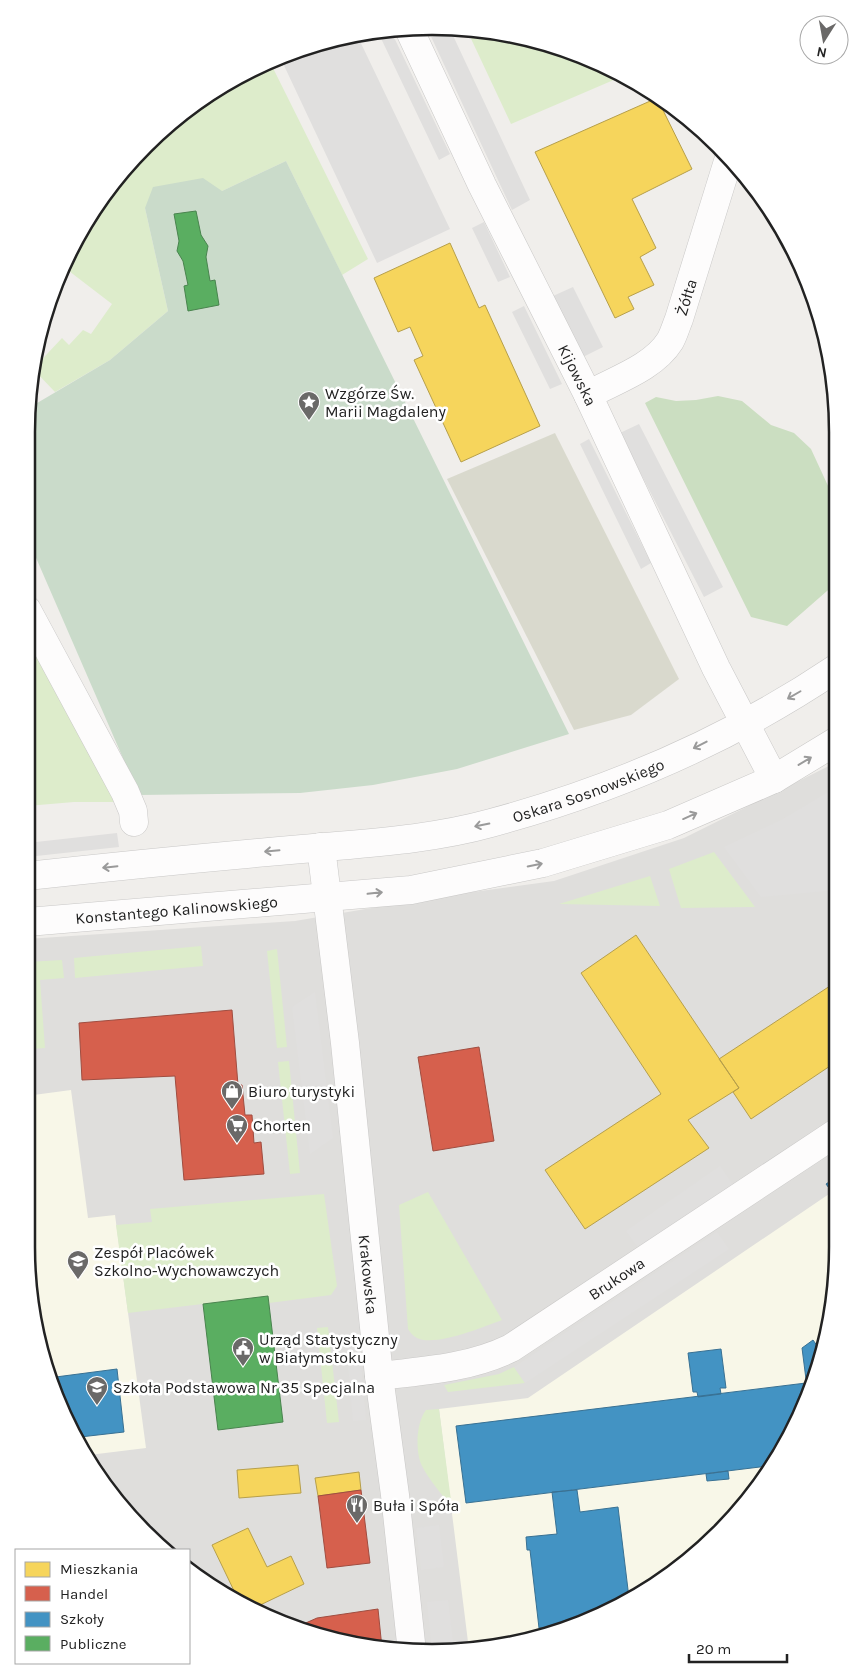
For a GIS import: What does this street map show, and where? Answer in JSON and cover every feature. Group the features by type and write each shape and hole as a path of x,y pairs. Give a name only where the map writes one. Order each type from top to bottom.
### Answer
{"street":[{"name":"Kijowska","path":"411,36 482,185 588,395 744,724 774,779"},
{"name":"Żółta","path":"588,395 643,366 658,354 670,340 679,319 726,166"},
{"path":"35,625 125,792 134,822"},
{"name":"Oskara Sosnowskiego","path":"320,847 402,840 490,824 587,792 668,762 744,724 829,673"},
{"path":"327,898 411,890 543,863 668,825 774,779 829,746"},
{"path":"35,875 320,847"},
{"name":"Krakowska","path":"320,847 411,1643"},
{"name":"Konstantego Kalinowskiego","path":"35,921 327,898"},
{"name":"Brukowa","path":"379,1376 469,1364 493,1357 511,1348 829,1138"}],"shaded area":[{"path":"430,35 453,36 530,200 512,210"},
{"path":"394,37 450,154 439,160 381,38"},
{"path":"360,42 450,229 377,263 283,64 304,56"},
{"path":"484,222 510,277 498,282 472,228"},
{"path":"573,287 603,347 583,357 553,296"},
{"path":"524,306 562,384 550,389 512,312"},
{"path":"639,424 723,587 704,597 620,433"},
{"path":"555,433 679,679 631,715 574,730 447,479"},
{"path":"589,439 651,563 641,569 580,444"},
{"path":"829,766 829,1247 826,1299 815,1350 803,1389 741,1496 713,1528 694,1545 674,1562 630,1591 584,1614 560,1623 484,1641 432,1644 380,1641 304,1623 280,1614 233,1591 190,1562 190,1549 175,1549 170,1545 151,1528 117,1489 88,1446 65,1399 56,1375 38,1299 36,1273 35,938 295,921 436,897 554,881 684,838"},
{"path":"829,792 829,891 761,897 724,847 783,819"},
{"path":"117,833 119,847 35,856 35,842"},
{"path":"315,992 333,1138 310,1154 292,1007"},
{"name":"Zespół Placówek Szkolno-Wychowawczych","path":"71,1090 88,1218 115,1215 146,1448 93,1454 76,1423 56,1375 38,1299 36,1273 35,1095"},
{"path":"720,1166 733,1185 639,1249 626,1231"},
{"path":"829,1194 829,1247 826,1299 815,1350 808,1375 788,1423 776,1446 747,1489 713,1528 694,1545 674,1562 630,1591 584,1614 560,1623 509,1636 468,1642 439,1409 528,1398"},
{"path":"717,1232 729,1249 525,1383 514,1367"},
{"path":"359,1340 366,1420 353,1421 346,1342"},
{"path":"439,1525 444,1567 421,1570 416,1528"},
{"path":"448,1600 453,1643 431,1644 427,1602"}],"green space":[{"path":"470,37 509,43 560,56 615,80 511,124"},
{"path":"273,68 368,259 342,275 286,161 222,191 145,208 168,311 110,360 55,392 39,375 42,359 62,338 69,345 83,330 91,334 112,304 69,271 88,233 102,211 117,190 151,151 190,117 234,88"},
{"path":"286,161 569,734 457,769 373,785 300,793 139,795 35,555 36,404 110,360 168,311 145,208 153,187 203,178 222,191"},
{"path":"718,396 742,401 771,425 794,433 811,449 829,488 829,589 787,626 751,617 645,403 656,397 676,401"},
{"path":"35,648 120,802 74,802 35,805"},
{"path":"714,852 755,907 681,908 669,869"},
{"path":"650,876 660,906 559,904"},
{"path":"201,946 203,966 75,978 74,958"},
{"path":"277,949 287,1047 277,1048 267,951"},
{"path":"62,960 64,978 40,980 45,1048 35,1049 35,962"},
{"path":"289,1061 300,1173 290,1174 278,1062"},
{"path":"428,1192 502,1320 459,1335 435,1340 417,1338 408,1329 399,1205"},
{"path":"324,1194 337,1286 331,1295 269,1303 268,1296 128,1313 116,1225 152,1222 150,1209"},
{"path":"328,1327 339,1422 327,1423 317,1328"},
{"path":"514,1367 525,1383 448,1392 444,1385 499,1374"},
{"path":"439,1409 452,1508 425,1471 418,1453 418,1429 420,1422 426,1410"}],"building: Mieszkania":[{"path":"651,101 662,109 692,169 632,199 656,248 640,257 654,285 628,297 634,309 615,318 535,152"},
{"path":"450,243 479,308 485,305 540,426 461,462 414,360 423,356 410,327 398,332 374,278"},
{"path":"636,935 739,1088 688,1120 709,1148 585,1229 545,1170 661,1094 581,973"},
{"path":"829,987 829,1067 751,1119 733,1092 739,1088 719,1059"},
{"path":"298,1465 301,1493 239,1498 237,1470"},
{"path":"359,1472 361,1490 318,1496 315,1478"},
{"path":"248,1528 267,1567 291,1556 304,1584 260,1605 235,1592 212,1545"}],"building: Handel":[{"path":"232,1010 238,1085 242,1085 245,1115 252,1115 254,1143 261,1142 264,1174 184,1180 175,1076 82,1080 79,1023"},
{"path":"479,1047 494,1141 433,1151 418,1057"},
{"path":"361,1490 370,1563 327,1568 318,1496"},
{"path":"378,1609 381,1641 305,1623 317,1618"}],"building: Szkoły":[{"path":"813,1340 816,1345 806,1380 802,1348"},
{"path":"721,1349 726,1388 720,1388 721,1394 698,1397 697,1392 693,1392 688,1353"},
{"path":"117,1369 124,1432 83,1437 57,1377"},
{"path":"805,1383 788,1423 763,1467 466,1503 456,1426"},
{"path":"728,1471 729,1479 707,1481 706,1474"},
{"path":"577,1490 580,1512 618,1507 628,1592 584,1614 539,1628 530,1550 527,1550 526,1537 557,1534 552,1492"}],"building: Publiczne":[{"path":"196,211 201,235 208,246 206,257 210,281 215,280 219,305 188,311 184,286 188,285 183,261 177,251 179,241 174,214"},
{"name":"Urząd Statystyczny w Białymstoku","path":"268,1296 283,1422 218,1430 203,1304"}],"place":[{"name":"Wzgórze Św. Marii Magdaleny","path":"309,421"},
{"name":"Biuro turystyki","path":"232,1110"},
{"name":"Chorten","path":"237,1144"},
{"name":"Zespół Placówek Szkolno-Wychowawczych","path":"78,1280"},
{"name":"Urząd Statystyczny w Białymstoku","path":"243,1367"},
{"name":"Szkoła Podstawowa Nr 35 Specjalna","path":"97,1406"},
{"name":"Buła i Spóła","path":"357,1524"}]}
